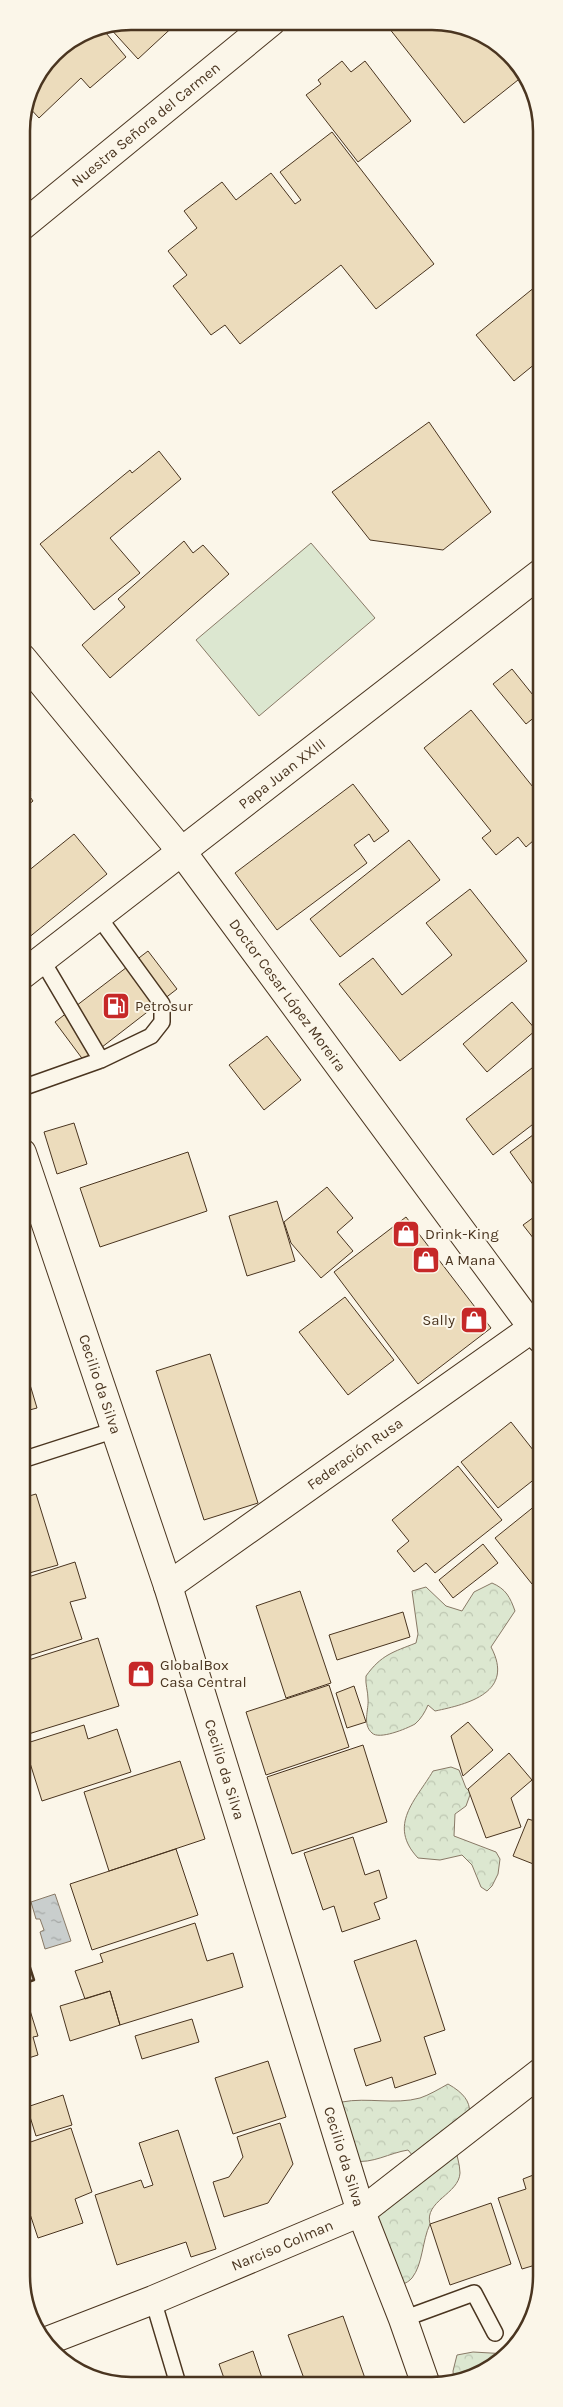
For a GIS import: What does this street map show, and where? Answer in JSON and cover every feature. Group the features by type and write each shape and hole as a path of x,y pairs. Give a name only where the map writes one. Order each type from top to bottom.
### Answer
{"street":[{"name":"Nuestra Señora del Carmen","path":"30,219 261,30"},
{"name":"Papa Juan XXIII","path":"32,967 533,579"},
{"name":"Doctor Cesar López Moreira","path":"30,668 182,852 533,1323"},
{"name":"Cecilio da Silva","path":"30,1177 168,1586 361,2212 403,2318 423,2377"},
{"name":"Federación Rusa","path":"168,1586 533,1333"},
{"name":"Narciso Colman","path":"52,2339 153,2300 361,2212 533,2079"}],"lane":[{"path":"30,1085 102,1060 152,1036 162,1022 162,1004 98,916"},
{"path":"32,967 102,1060"},
{"path":"30,1457 115,1430"},
{"path":"403,2318 474,2293 496,2333"},
{"path":"153,2300 176,2377"}],"green space":[{"path":"311,543 375,618 259,716 196,640"},
{"path":"492,1583 507,1594 515,1611 491,1647 497,1662 497,1675 493,1685 474,1700 461,1704 435,1711 428,1705 423,1715 415,1724 393,1733 375,1735 372,1733 367,1725 368,1699 366,1676 382,1659 416,1643 418,1634 412,1591 426,1587 446,1606 462,1611 474,1592"},
{"path":"451,1767 459,1770 466,1788 471,1792 466,1806 455,1814 454,1836 496,1852 500,1859 498,1874 487,1891 481,1887 472,1865 462,1855 440,1860 418,1858 409,1846 405,1835 408,1813 433,1771"},
{"path":"448,2084 465,2097 470,2112 465,2127 455,2145 460,2170 458,2180 454,2187 432,2209 430,2224 418,2266 412,2278 397,2286 382,2285 370,2271 367,2261 364,2220 418,2162 408,2150 374,2160 353,2161 337,2118 342,2102 410,2100 423,2097"},
{"path":"473,2352 497,2353 477,2367 453,2375 457,2355"}],"water":[{"path":"55,1894 71,1941 45,1949 40,1932 44,1930 40,1919 36,1919 31,1902"}],"building":[{"path":"169,30 138,59 113,32"},
{"path":"391,30 439,30 465,35 483,43 504,59 512,69 519,79 464,123"},
{"path":"106,33 126,57 90,88 81,78 39,118 32,111 33,105 43,80 51,69 64,55 80,43"},
{"path":"342,61 351,72 365,61 411,121 358,162 306,95 321,84 318,80"},
{"path":"332,132 434,264 376,309 341,265 240,344 225,325 211,335 173,286 187,275 168,251 197,228 184,211 222,182 236,200 271,173 295,204 301,200 280,172"},
{"path":"533,289 533,366 514,381 476,335"},
{"path":"429,422 491,512 443,550 370,540 332,492"},
{"path":"159,451 181,479 110,538 140,573 94,610 40,544 130,470 132,473"},
{"path":"184,541 193,553 203,545 229,574 110,678 82,645 125,607 118,599"},
{"path":"512,669 533,695 533,718 526,724 493,684"},
{"path":"471,710 533,787 533,841 526,847 518,837 496,855 482,838 491,831 424,748"},
{"path":"353,784 389,831 374,842 369,834 354,845 367,863 277,930 235,873"},
{"path":"74,834 107,874 30,937 30,870"},
{"path":"409,840 440,880 340,957 310,919"},
{"path":"470,889 527,961 400,1061 339,984 373,958 402,995 452,955 426,923"},
{"name":"Petrosur","path":"148,951 177,989 84,1061 55,1022"},
{"path":"512,1002 533,1026 533,1033 487,1072 463,1044"},
{"path":"267,1036 301,1080 264,1110 229,1065"},
{"path":"533,1067 533,1124 493,1155 466,1119"},
{"path":"74,1123 87,1164 57,1174 44,1132"},
{"path":"533,1135 533,1185 510,1152"},
{"path":"188,1152 207,1211 100,1247 80,1188"},
{"path":"327,1187 353,1218 337,1232 353,1251 321,1278 291,1243 284,1222"},
{"path":"277,1201 295,1261 247,1276 229,1216"},
{"path":"406,1217 491,1328 418,1384 334,1272"},
{"path":"533,1218 533,1238 523,1225"},
{"path":"345,1297 394,1360 348,1395 299,1332"},
{"path":"210,1354 258,1503 204,1520 156,1371"},
{"path":"30,1385 37,1408 30,1410"},
{"path":"511,1422 533,1450 533,1480 498,1508 461,1462"},
{"path":"458,1466 502,1520 435,1573 426,1563 414,1572 397,1551 409,1541 392,1520"},
{"path":"36,1494 58,1565 30,1573 30,1496"},
{"path":"533,1507 532,1584 495,1538"},
{"path":"483,1544 498,1563 453,1598 439,1580"},
{"path":"75,1562 86,1598 70,1602 82,1639 30,1655 30,1576"},
{"path":"300,1591 331,1683 286,1698 256,1606"},
{"path":"403,1612 410,1637 337,1660 329,1635"},
{"path":"98,1638 119,1706 30,1734 30,1659"},
{"path":"329,1685 349,1747 266,1775 246,1712"},
{"path":"354,1686 366,1722 347,1728 336,1693"},
{"path":"468,1722 493,1750 463,1776 451,1736"},
{"path":"84,1725 88,1739 117,1729 131,1772 42,1801 30,1763 30,1742"},
{"path":"363,1745 387,1822 292,1854 267,1777"},
{"path":"509,1753 532,1780 511,1798 521,1827 486,1838 468,1789"},
{"path":"180,1761 205,1839 109,1871 84,1792"},
{"path":"528,1819 533,1820 533,1864 513,1856"},
{"path":"353,1837 365,1875 379,1870 387,1898 374,1903 380,1919 342,1932 334,1906 323,1910 304,1853"},
{"path":"176,1849 198,1915 92,1950 70,1884"},
{"path":"195,1923 207,1961 233,1953 243,1987 120,2025 110,1991 85,1999 75,1971 103,1962 100,1954"},
{"path":"416,1940 445,2030 424,2037 436,2074 395,2088 392,2077 366,2086 354,2049 381,2041 354,1961"},
{"path":"110,1991 120,2025 70,2041 60,2006"},
{"path":"30,2010 38,2036 33,2037 38,2055 30,2058"},
{"path":"192,2019 199,2042 142,2059 135,2036"},
{"path":"268,2061 286,2117 233,2134 215,2078"},
{"path":"63,2095 72,2125 36,2136 30,2117 30,2106"},
{"path":"280,2123 293,2164 268,2203 224,2217 213,2182 229,2177 243,2157 237,2137"},
{"path":"71,2128 92,2192 75,2199 83,2223 38,2238 30,2214 30,2142"},
{"path":"178,2130 216,2249 191,2257 186,2242 117,2265 95,2195 141,2180 144,2188 153,2185 139,2143"},
{"path":"533,2175 533,2266 522,2269 498,2198 526,2189 523,2179"},
{"path":"491,2203 511,2264 450,2285 430,2224"},
{"path":"343,2316 365,2377 303,2377 288,2335"},
{"path":"253,2351 262,2377 224,2377 219,2364"}],"wall":[{"path":"30,1968 34,1980 30,1981"}],"place":[{"name":"Petrosur","path":"116,1006"},
{"name":"Drink-King","path":"406,1234"},
{"name":"A Mana","path":"426,1260"},
{"name":"Sally","path":"474,1320"},
{"name":"GlobalBox Casa Central","path":"141,1674"}]}
